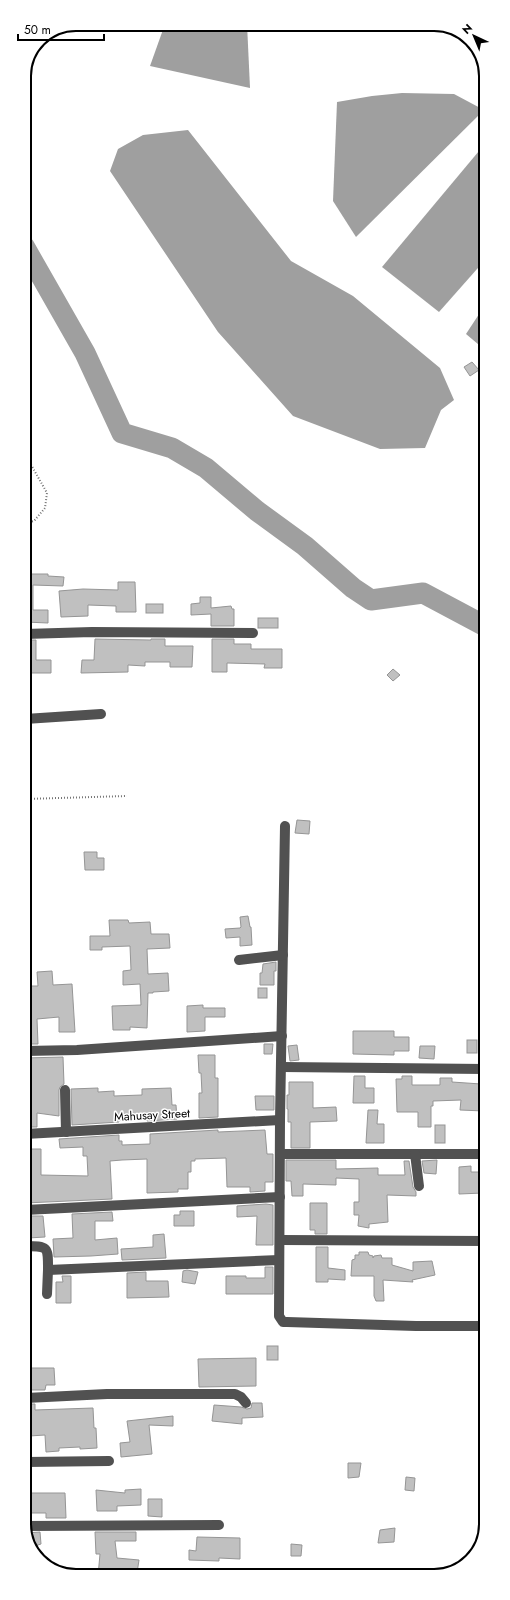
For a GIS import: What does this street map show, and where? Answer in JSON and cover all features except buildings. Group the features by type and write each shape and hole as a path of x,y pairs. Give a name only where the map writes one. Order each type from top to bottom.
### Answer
{"street":[{"path":"31,634 92,632 253,633"},
{"path":"31,719 101,714"},
{"path":"285,826 280,1120 279,1316 283,1322 416,1326 479,1326"},
{"path":"239,960 283,955"},
{"path":"31,1051 77,1050 282,1036"},
{"path":"282,1067 479,1069"},
{"path":"65,1090 66,1132"},
{"name":"Mahusay Street","path":"31,1134 280,1120"},
{"path":"280,1154 479,1154"},
{"path":"415,1154 416,1172 419,1186"},
{"path":"31,1210 280,1198"},
{"path":"280,1240 479,1241"},
{"path":"31,1246 46,1248 48,1251 47,1294"},
{"path":"48,1270 279,1260"},
{"path":"31,1398 107,1394 234,1394 241,1397 246,1403"},
{"path":"31,1462 109,1461"},
{"path":"31,1526 219,1525"}],"path":[{"path":"31,466 47,493 45,508 34,521 31,522"},
{"path":"31,798 127,796"}],"shaded area":[{"path":"162,31 247,31 250,88 150,66"},
{"path":"402,93 454,94 479,107 479,115 356,237 333,201 337,102"},
{"path":"188,130 291,261 353,296 440,368 454,400 441,410 425,448 380,449 293,416 218,332 110,171 118,149 143,135"},
{"path":"479,151 479,267 439,312 382,267"},
{"path":"479,314 479,345 466,334"}],"waterway":[{"path":"31,258 85,353 122,433 172,448 206,468 257,511 305,546 353,588 371,600 423,593 479,623"}]}
